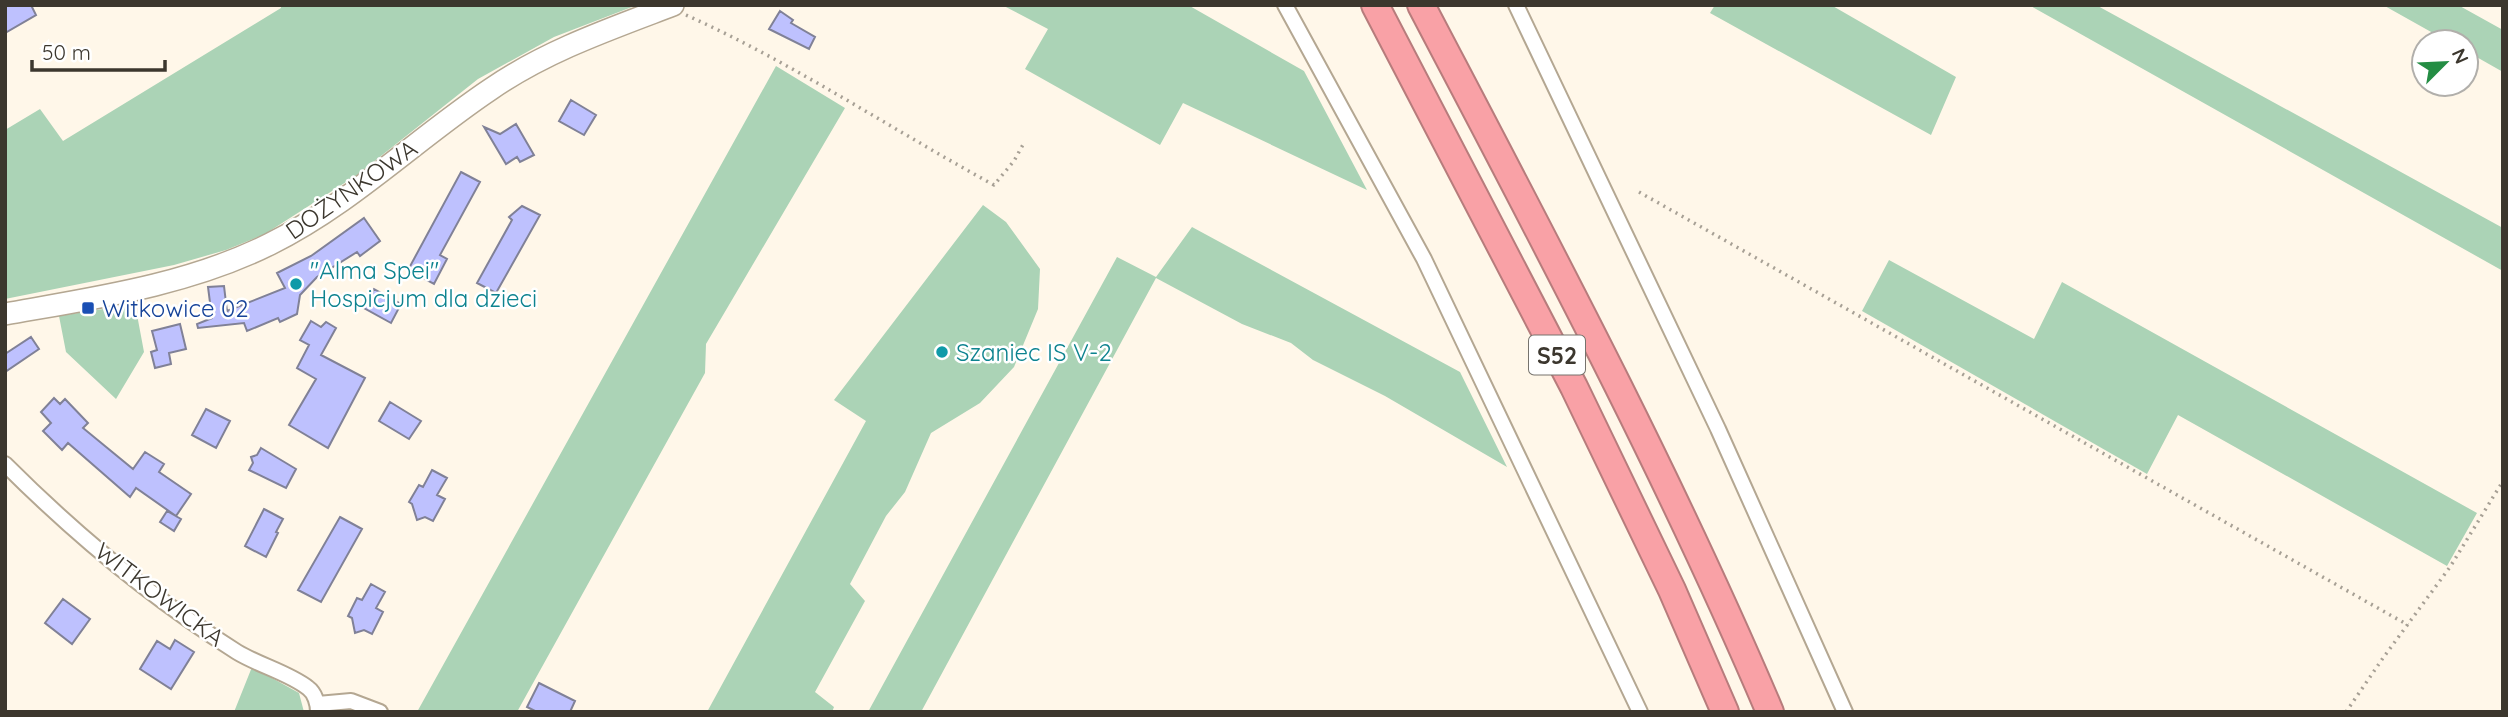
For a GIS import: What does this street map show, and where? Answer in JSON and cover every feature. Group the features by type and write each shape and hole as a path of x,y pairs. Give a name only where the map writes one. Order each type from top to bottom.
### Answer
{"highway":[{"name":"S52","path":"1375,5 1586,411 1672,590 1726,712"},
{"name":"S52","path":"1422,5 1632,411 1730,617 1770,712"}],"street":[{"path":"1285,5 1424,259 1640,712"},
{"path":"1516,5 1718,429 1845,712"},
{"name":"DOŻYNKOWA","path":"5,314 130,290 233,262 316,218 367,183 490,89 527,66 555,51 670,6"},
{"name":"WITKOWICKA","path":"5,464 54,513 139,582 238,653 310,689 318,708"},
{"path":"318,708 351,701 380,712"}],"path":[{"path":"670,6 776,60 994,185 1014,161 1025,141"},
{"path":"1639,192 2408,625"},
{"path":"2347,712 2450,567 2503,481"}],"green space":[{"path":"281,5 637,5 554,37 478,79 357,175 265,234 226,250 174,265 5,299 5,130 40,109 63,141 281,8"},
{"path":"1002,5 1188,5 1304,71 1367,190 1183,103 1160,145 1025,69 1048,29"},
{"path":"1715,5 1831,5 1956,77 1931,135 1710,13"},
{"path":"2029,5 2096,5 2503,228 2503,271"},
{"path":"2383,5 2458,5 2503,30 2503,72 2480,59 2480,28 2424,28"},
{"path":"776,66 845,108 706,344 705,373 517,712 417,712"},
{"path":"983,205 1006,222 1040,269 1038,309 1014,367 980,403 931,433 905,492 886,516 850,584 865,601 815,692 834,707 832,712 707,712 866,421 834,400"},
{"path":"1192,227 1460,372 1507,467 1385,396 1313,360 1291,343 1242,324 1156,278 921,712 868,712 1117,257 1156,277"},
{"path":"1889,260 2034,339 2062,282 2477,513 2447,566 2178,415 2147,474 1862,311"},
{"path":"135,304 144,352 116,399 66,352 59,316"},
{"path":"252,667 299,693 304,712 234,712"}],"building":[{"path":"5,5 31,5 36,15 5,33"},
{"path":"780,11 793,20 791,23 815,37 809,49 769,29"},
{"path":"571,100 596,115 584,135 559,121"},
{"path":"516,124 534,155 520,162 517,157 506,164 484,127 500,134"},
{"path":"461,172 480,182 440,255 447,259 434,284 408,270"},
{"path":"522,206 540,215 496,293 477,283 512,220 509,217"},
{"path":"364,218 380,241 360,256 357,252 317,277 300,295 297,314 280,322 278,318 247,331 244,323 198,328 197,324 212,318 208,287 224,286 227,311 285,288 277,273 311,256"},
{"path":"374,289 401,304 391,323 364,308"},
{"path":"311,321 321,327 326,322 336,328 321,355 365,378 328,448 289,425 316,379 297,368 309,345 300,340"},
{"path":"180,324 186,349 169,353 171,364 155,368 151,352 157,350 152,331"},
{"path":"31,337 39,349 5,372 5,354"},
{"path":"54,398 60,404 65,399 88,423 83,428 133,469 145,452 164,464 159,472 191,494 176,516 136,488 130,497 68,443 62,450 43,431 51,423 41,412"},
{"path":"390,402 421,421 409,439 379,421"},
{"path":"206,409 230,421 216,448 192,435"},
{"path":"261,448 296,469 286,488 249,470 253,463 251,457 257,455"},
{"path":"432,470 447,478 437,495 445,499 433,521 425,517 417,520 409,502 419,485 423,487"},
{"path":"264,509 283,519 266,557 245,546"},
{"path":"167,511 181,519 174,531 160,522"},
{"path":"340,517 362,529 321,602 298,590"},
{"path":"371,584 385,592 376,608 383,612 372,634 364,630 355,633 352,618 348,616 357,598 362,600"},
{"path":"63,599 90,619 72,644 45,623"},
{"path":"175,640 194,652 171,689 140,669 157,641 170,649"},
{"path":"539,683 575,701 570,712 537,712 527,707"}],"place":[{"name":"\"Alma Spei\" Hospicjum dla dzieci","path":"296,284"},
{"name":"Witkowice 02","path":"88,308"},
{"name":"Szaniec IS V-2","path":"942,352"}]}
